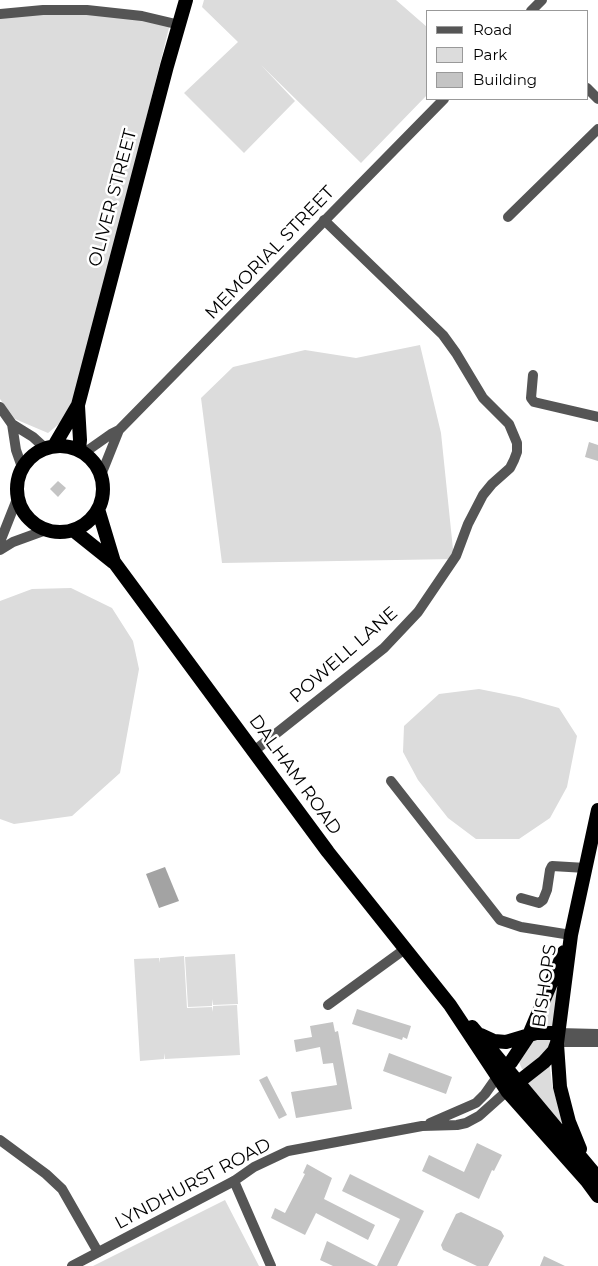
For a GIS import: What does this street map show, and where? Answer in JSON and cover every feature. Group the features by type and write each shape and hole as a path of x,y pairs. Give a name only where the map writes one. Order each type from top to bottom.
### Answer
{"highway":[{"name":"OLIVER STREET","path":"81,452 78,405 186,0"},
{"name":"OLIVER STREET","path":"50,447 78,405"},
{"path":"67,446 81,452 91,459 100,474 103,490 98,509 87,522 72,530 59,532 38,527 25,515 17,499 17,482 22,467 28,459 50,447 67,446"},
{"name":"DALHAM ROAD","path":"98,509 114,562"},
{"name":"DALHAM ROAD","path":"72,530 114,562 328,852 502,1072"},
{"path":"571,935 598,810"},
{"name":"BISHOPS","path":"502,1072 529,1035 571,935"},
{"name":"BISHOPS","path":"512,1087 544,1062 554,1050 557,1040 571,935"},
{"name":"DALHAM ROAD","path":"450,1005 478,1034 502,1072"},
{"path":"478,1034 499,1042 541,1033 557,1040 560,1087 569,1122 584,1160"},
{"path":"502,1072 598,1196"},
{"path":"512,1087 584,1160 598,1178"}],"street":[{"path":"532,10 542,0"},
{"path":"0,14 43,10 87,10 142,16 180,25"},
{"path":"588,89 598,100"},
{"name":"MEMORIAL STREET","path":"81,452 119,430 443,100"},
{"path":"508,217 598,129"},
{"name":"POWELL LANE","path":"254,751 384,648 418,612 456,556 468,524 483,495 510,468 517,452 517,443 509,424 483,398 456,352 443,335 324,220"},
{"path":"533,375 531,398 534,402 598,417"},
{"path":"0,407 12,424 50,447"},
{"path":"12,424 16,450 22,467"},
{"name":"MEMORIAL STREET","path":"100,474 119,430"},
{"path":"0,542 17,499"},
{"path":"0,550 46,530"},
{"path":"391,781 500,920 521,927 571,935"},
{"path":"522,898 541,902 545,896 552,866 586,868"},
{"path":"328,1005 405,949"},
{"path":"557,1040 598,1034"},
{"path":"557,1040 598,1042"},
{"name":"LYNDHURST ROAD","path":"422,1126 476,1103 502,1072"},
{"name":"LYNDHURST ROAD","path":"72,1266 234,1181 254,1167 288,1151 422,1126 466,1123 479,1116 512,1087"},
{"path":"0,1140 46,1174 62,1189 98,1252"},
{"path":"234,1181 272,1266"}],"green space":[{"path":"204,0 396,0 426,26 426,96 361,163 261,65 295,101 244,153 184,93 238,42 202,7"},
{"path":"0,13 89,13 170,24 72,413 48,433 15,419 0,399"},
{"path":"420,345 441,433 454,559 222,563 201,398 233,367 305,350 356,358"},
{"path":"71,588 112,608 133,641 139,669 120,773 72,816 14,824 0,819 0,601 32,589"},
{"path":"479,689 559,708 577,736 567,787 550,818 519,839 476,839 448,818 418,780 403,752 404,726 439,694"},
{"path":"235,954 238,1004 213,1005 212,999 212,1006 188,1007 185,957"},
{"path":"184,956 187,1008 212,1007 213,1012 213,1006 237,1005 240,1055 165,1059 164,1053 164,1059 140,1061 134,959 159,958 160,963 160,958"},
{"path":"562,973 554,1041 548,1052 528,1070 522,1069 519,1062"},
{"path":"549,1059 552,1085 564,1126 525,1080"},
{"path":"225,1200 259,1266 93,1266"}],"shaded area":[{"path":"165,867 179,901 159,908 146,874"}],"building":[{"path":"589,442 598,445 598,461 585,457"},
{"path":"58,481 66,488 58,497 50,489"},
{"path":"357,1009 411,1026 407,1039 403,1037 402,1040 352,1024"},
{"path":"333,1022 335,1032 338,1031 352,1109 296,1118 291,1092 337,1085 333,1063 323,1064 320,1047 296,1052 294,1040 312,1037 310,1026"},
{"path":"389,1053 452,1077 446,1094 383,1071"},
{"path":"267,1076 287,1115 279,1119 259,1080"},
{"path":"477,1143 502,1155 494,1171 492,1170 479,1199 422,1171 429,1155 464,1172"},
{"path":"307,1164 332,1178 324,1199 375,1225 368,1240 316,1213 305,1235 271,1218 275,1208 285,1213 305,1174 303,1173"},
{"path":"350,1174 424,1211 397,1266 377,1266 400,1219 342,1191"},
{"path":"461,1212 501,1231 504,1236 488,1266 477,1266 443,1250 441,1245 456,1214"},
{"path":"327,1241 376,1266 333,1266 320,1260"},
{"path":"544,1256 565,1266 540,1266"}]}
